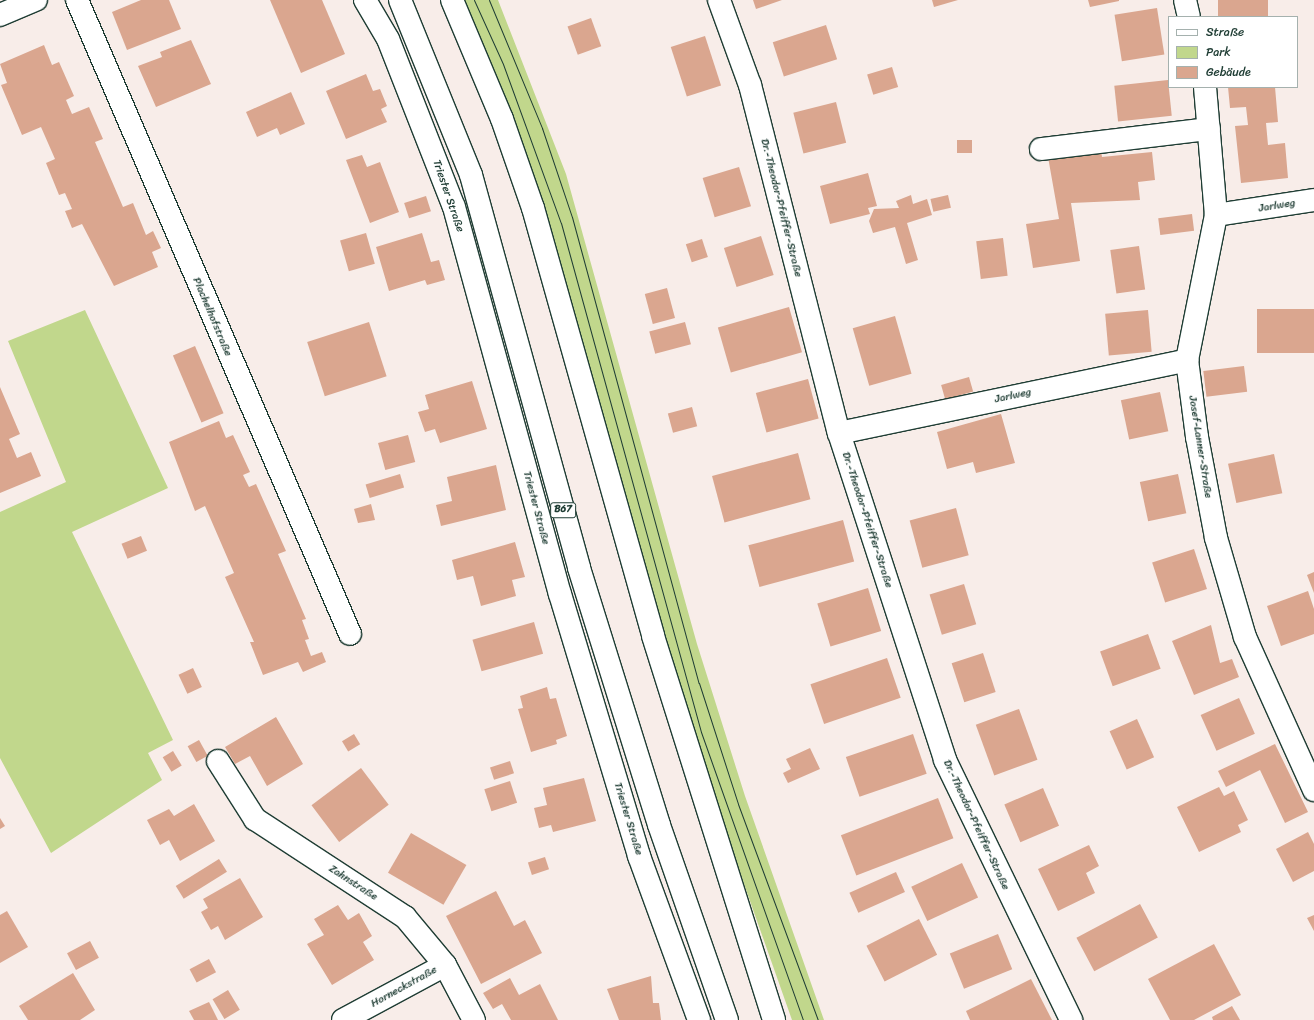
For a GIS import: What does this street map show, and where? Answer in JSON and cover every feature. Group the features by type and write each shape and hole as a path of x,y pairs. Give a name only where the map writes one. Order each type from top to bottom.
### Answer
{"street":[{"path":"0,15 36,0"},
{"name":"Plachelhofstraße","path":"77,0 350,634"},
{"name":"Triester Straße","path":"365,0 388,38 454,208 562,601 639,856 699,1020"},
{"name":"B67","path":"400,0 471,175 579,568 659,825 727,1020"},
{"path":"452,0 502,119 533,208 654,636 774,1020"},
{"name":"Dr.-Theodor-Pfeiffer-Straße","path":"719,0 750,85 839,433 945,760 1071,1020"},
{"path":"1185,0 1189,16"},
{"name":"Josef-Lanner-Straße","path":"1205,88 1216,215 1187,360 1197,437 1216,538 1245,637 1314,790"},
{"path":"1041,149 1209,129"},
{"name":"Jarlweg","path":"1216,215 1314,200"},
{"name":"Jarlweg","path":"839,433 1187,360"},
{"name":"Zahnstraße","path":"218,761 255,819 405,917 445,965 474,1020"},
{"name":"Horneckstraße","path":"343,1020 445,965"}],"green space":[{"path":"462,0 498,0 566,174 697,644 745,796 824,1020 792,1020 715,802 668,651 538,192"},
{"path":"85,310 168,488 72,532 173,740 148,753 162,780 51,853 0,758 0,512 66,482 8,341"}],"building":[{"path":"141,0 169,0 181,29 127,50 112,12"},
{"path":"270,0 322,0 345,54 301,73"},
{"path":"753,0 782,0 756,9"},
{"path":"932,0 958,0 934,7"},
{"path":"1088,0 1119,0 1119,1 1090,7"},
{"path":"1218,0 1268,0 1268,16 1218,16"},
{"path":"1157,8 1164,54 1122,61 1115,15"},
{"path":"591,18 601,46 578,55 568,27"},
{"path":"826,25 837,59 784,77 773,42"},
{"path":"705,36 721,85 687,97 671,47"},
{"path":"191,40 211,84 156,107 138,66 162,57 160,52"},
{"path":"44,45 52,65 59,62 74,96 66,100 72,114 89,107 103,139 95,142 123,207 133,203 146,235 153,231 161,248 152,252 158,267 114,286 82,224 72,228 65,211 72,209 65,193 59,195 46,163 55,159 41,127 22,135 1,85 7,83 0,64"},
{"path":"892,67 898,87 873,95 867,75"},
{"path":"366,74 373,91 380,89 387,106 381,109 387,122 346,139 326,91"},
{"path":"1168,80 1172,116 1118,121 1114,86"},
{"path":"1228,88 1275,88 1278,122 1266,123 1268,145 1285,143 1288,178 1241,183 1235,126 1248,125 1246,107 1230,108"},
{"path":"291,92 305,124 280,135 277,128 257,137 246,112"},
{"path":"836,102 846,143 803,153 793,113"},
{"path":"957,140 972,140 972,153 957,153"},
{"path":"1101,150 1102,157 1152,152 1155,180 1138,182 1140,200 1071,203 1080,261 1033,268 1026,224 1059,219 1048,157"},
{"path":"362,155 367,167 380,162 399,212 370,223 346,160"},
{"path":"739,167 751,206 715,217 703,178"},
{"path":"868,173 877,206 868,208 870,214 830,224 820,186"},
{"path":"911,195 913,204 927,199 932,215 907,223 918,260 906,264 895,227 873,233 869,221 874,209 899,208 896,201"},
{"path":"948,195 951,208 933,212 930,199"},
{"path":"426,196 431,211 409,218 404,203"},
{"path":"1192,214 1194,231 1160,235 1158,218"},
{"path":"366,233 375,264 349,271 340,240"},
{"path":"422,233 431,262 439,260 445,280 427,285 425,280 389,291 376,247"},
{"path":"761,236 774,275 737,287 724,248"},
{"path":"1003,238 1008,276 981,279 976,241"},
{"path":"702,239 708,257 692,262 686,244"},
{"path":"1139,246 1145,290 1116,294 1110,250"},
{"path":"667,288 675,318 653,324 645,294"},
{"path":"789,307 802,352 731,373 718,327"},
{"path":"1257,309 1314,309 1314,353 1257,353"},
{"path":"1148,310 1152,352 1109,356 1105,314"},
{"path":"895,316 912,374 869,386 853,328"},
{"path":"369,322 387,376 325,396 307,342"},
{"path":"685,322 691,344 655,354 649,332"},
{"path":"195,346 224,413 201,423 173,355"},
{"path":"1244,366 1247,392 1206,397 1203,371"},
{"path":"969,377 973,391 945,399 941,385"},
{"path":"808,379 819,419 766,433 756,393"},
{"path":"472,381 487,429 440,443 435,429 425,432 418,412 429,409 425,395"},
{"path":"0,387 20,434 9,439 17,458 31,452 41,476 0,493"},
{"path":"1160,392 1168,431 1129,439 1121,400"},
{"path":"692,407 697,426 673,433 668,413"},
{"path":"1001,414 1015,463 976,473 973,462 947,469 937,432"},
{"path":"219,421 226,438 233,435 250,472 243,475 249,487 256,484 286,551 278,554 306,619 302,620 309,639 305,640 311,656 322,652 326,662 303,672 298,662 263,675 250,642 254,642 225,577 234,573 205,506 195,511 169,442"},
{"path":"408,435 415,462 385,470 378,443"},
{"path":"798,453 810,499 724,522 712,476"},
{"path":"1274,454 1282,493 1236,503 1228,464"},
{"path":"496,465 506,510 441,526 436,505 452,501 447,477"},
{"path":"400,474 404,487 370,498 366,485"},
{"path":"1178,474 1186,513 1148,521 1140,482"},
{"path":"371,504 375,520 358,523 354,509"},
{"path":"956,508 969,555 922,568 910,520"},
{"path":"843,520 854,562 759,587 748,545"},
{"path":"141,536 147,551 128,559 122,544"},
{"path":"515,542 525,577 512,580 516,596 481,606 473,576 457,580 452,560"},
{"path":"1194,549 1207,589 1165,603 1152,563"},
{"path":"1314,572 1314,593 1307,575"},
{"path":"964,584 976,624 942,635 930,595"},
{"path":"868,588 881,631 830,647 817,603"},
{"path":"1308,591 1314,609 1314,634 1281,646 1267,606"},
{"path":"534,622 543,654 482,671 472,640"},
{"path":"1211,625 1220,663 1232,659 1239,677 1194,695 1172,641"},
{"path":"1148,634 1161,669 1113,686 1100,651"},
{"path":"983,653 996,692 964,702 952,663"},
{"path":"887,658 901,698 824,724 810,684"},
{"path":"193,668 202,687 187,694 178,675"},
{"path":"547,687 550,699 556,698 567,736 556,740 557,744 531,752 518,709 523,708 520,696"},
{"path":"1239,698 1255,734 1216,751 1201,715"},
{"path":"1019,709 1037,760 994,775 976,725"},
{"path":"276,717 303,764 267,786 250,756 235,764 225,747"},
{"path":"1137,719 1154,757 1127,770 1110,731"},
{"path":"354,734 360,744 348,751 342,741"},
{"path":"913,734 927,774 860,797 846,757"},
{"path":"199,740 208,756 196,762 188,746"},
{"path":"1275,744 1308,812 1285,823 1260,770 1226,787 1218,771"},
{"path":"810,748 820,769 788,783 783,773 791,769 786,759"},
{"path":"173,751 182,766 171,772 163,757"},
{"path":"510,761 514,773 494,780 490,767"},
{"path":"361,768 389,805 339,842 311,805"},
{"path":"584,778 596,821 553,832 551,825 539,828 534,808 547,805 543,788"},
{"path":"510,781 517,803 491,811 484,789"},
{"path":"1219,787 1224,796 1234,791 1248,820 1238,825 1241,832 1199,852 1177,807"},
{"path":"1043,788 1059,826 1020,842 1004,804"},
{"path":"938,798 953,838 856,875 841,835"},
{"path":"194,804 215,841 180,861 169,840 160,845 147,820 169,809 174,816"},
{"path":"0,818 5,826 0,829"},
{"path":"1308,832 1314,844 1314,871 1293,882 1276,849"},
{"path":"411,833 466,865 443,905 388,873"},
{"path":"1089,845 1099,866 1086,873 1095,893 1058,911 1038,869"},
{"path":"545,857 549,869 532,875 528,863"},
{"path":"219,859 227,872 184,899 176,886"},
{"path":"962,863 978,897 927,921 911,887"},
{"path":"896,872 905,892 858,913 849,893"},
{"path":"240,878 263,917 225,940 218,926 211,930 201,912 208,908 203,899"},
{"path":"496,891 514,926 525,920 542,953 481,984 446,916"},
{"path":"1140,904 1158,938 1094,971 1076,938"},
{"path":"338,905 348,920 359,913 372,936 363,942 374,960 332,985 307,944 324,935 314,919"},
{"path":"7,911 28,947 0,963 0,915"},
{"path":"1314,915 1314,931 1307,918"},
{"path":"919,919 937,955 885,981 866,946"},
{"path":"998,934 1012,969 964,989 950,953"},
{"path":"90,941 99,958 76,970 67,953"},
{"path":"1214,944 1241,995 1194,1020 1170,1020 1148,979"},
{"path":"209,959 216,972 197,983 190,969"},
{"path":"73,973 95,1010 80,1020 28,1020 19,1006"},
{"path":"651,976 653,1003 659,1003 661,1020 619,1020 607,989"},
{"path":"510,978 519,995 540,984 558,1020 511,1020 502,1004 493,1009 483,993"},
{"path":"1031,979 1052,1020 970,1020 966,1011"},
{"path":"228,990 240,1010 224,1019 213,999"},
{"path":"209,1002 218,1020 194,1020 189,1011"},
{"path":"1232,1006 1240,1020 1213,1020 1212,1017"}],"tram line":[{"path":"474,0 503,64 561,223 701,732 803,1020"},
{"path":"489,0 542,128 572,217 699,683 738,804 818,1020"}]}
